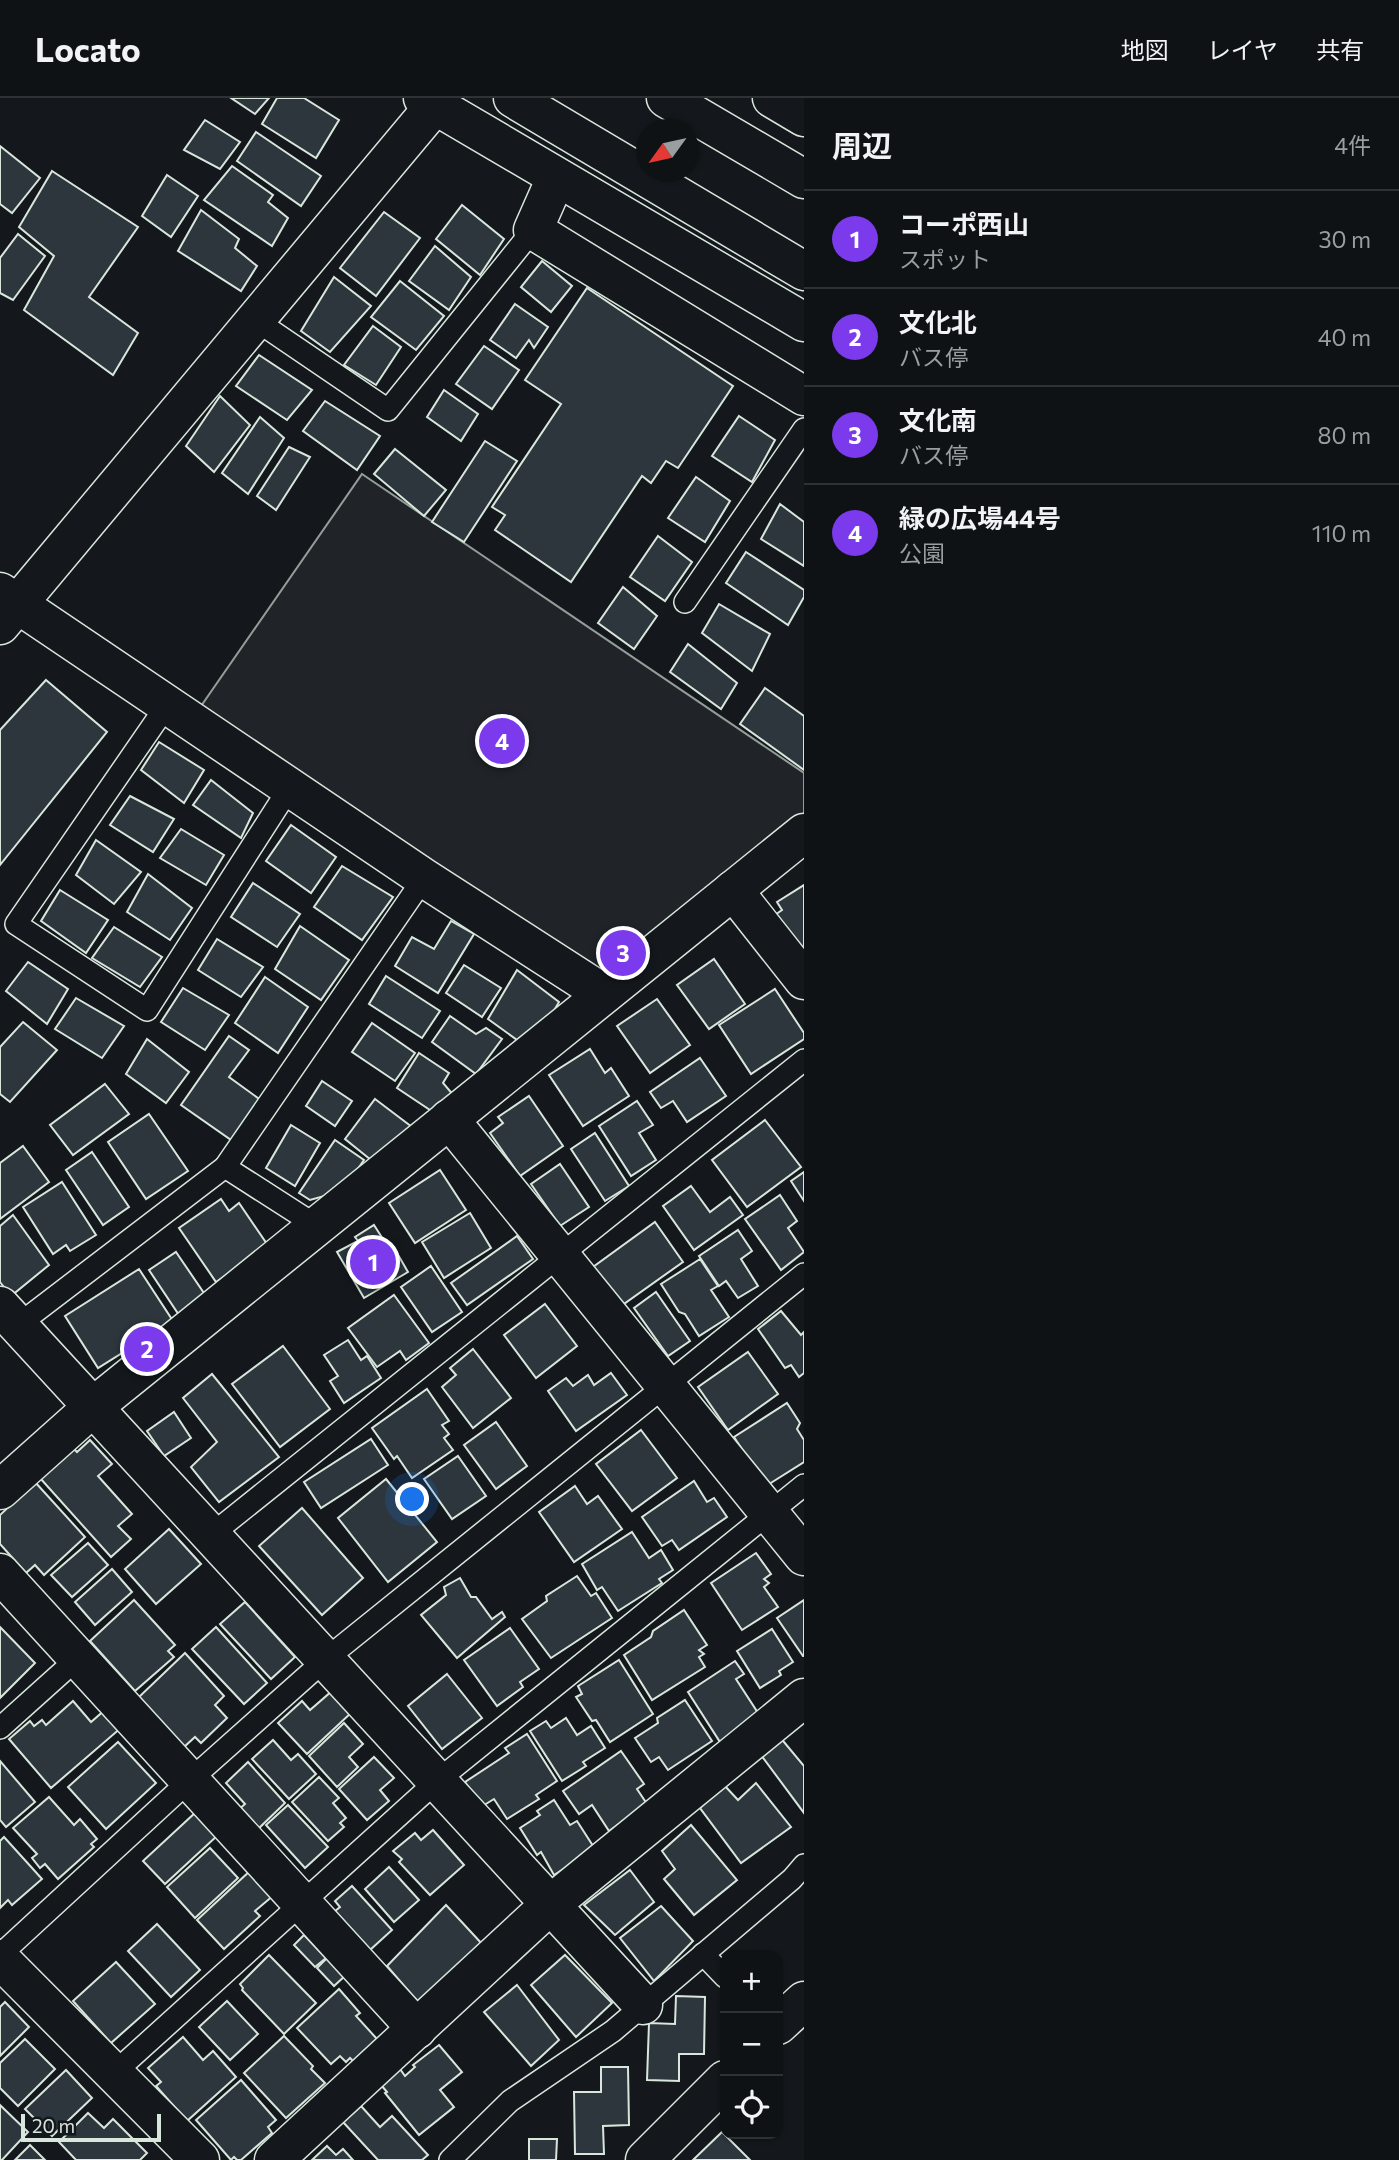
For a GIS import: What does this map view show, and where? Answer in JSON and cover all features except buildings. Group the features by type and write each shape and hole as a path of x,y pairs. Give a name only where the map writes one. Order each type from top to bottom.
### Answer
{"main road":[{"path":"513,98 804,271"},
{"path":"666,98 804,179"},
{"path":"772,98 804,117"},
{"path":"604,994 424,878 167,705 6,607 257,321 433,101 556,178 804,322"},
{"path":"556,178 533,230 804,396"},
{"path":"0,1490 93,1406 804,833"},
{"path":"733,890 804,980"},
{"path":"449,1119 804,1556"},
{"path":"9,1315 643,2005"},
{"path":"0,1573 417,2029"},
{"path":"274,2160 551,1905 804,1698"},
{"path":"0,1957 200,2160"},
{"path":"783,2020 804,2001"},
{"path":"645,2160 720,2085"}],"lane":[{"path":"257,321 388,410 533,230"},
{"path":"685,602 804,429"},
{"path":"167,705 16,924 147,1010 290,787"},
{"path":"9,1315 225,1167 424,878"},
{"path":"211,1535 804,1060"},
{"path":"225,1167 317,1226"},
{"path":"0,1957 189,1780 326,1659 804,1274"},
{"path":"114,2073 437,1781 804,1485"},
{"path":"0,1728 78,1658"},
{"path":"450,2160 510,2102 613,2031 792,1879 804,1865"},
{"path":"704,1954 720,1972"}],"shaded area":[{"path":"362,474 804,773 804,824 609,983 199,709"}],"place":[{"name":"緑の広場44号","path":"502,741"},
{"name":"文化南","path":"623,953"},
{"name":"コーポ西山","path":"373,1262"},
{"name":"文化北","path":"147,1349"}]}
